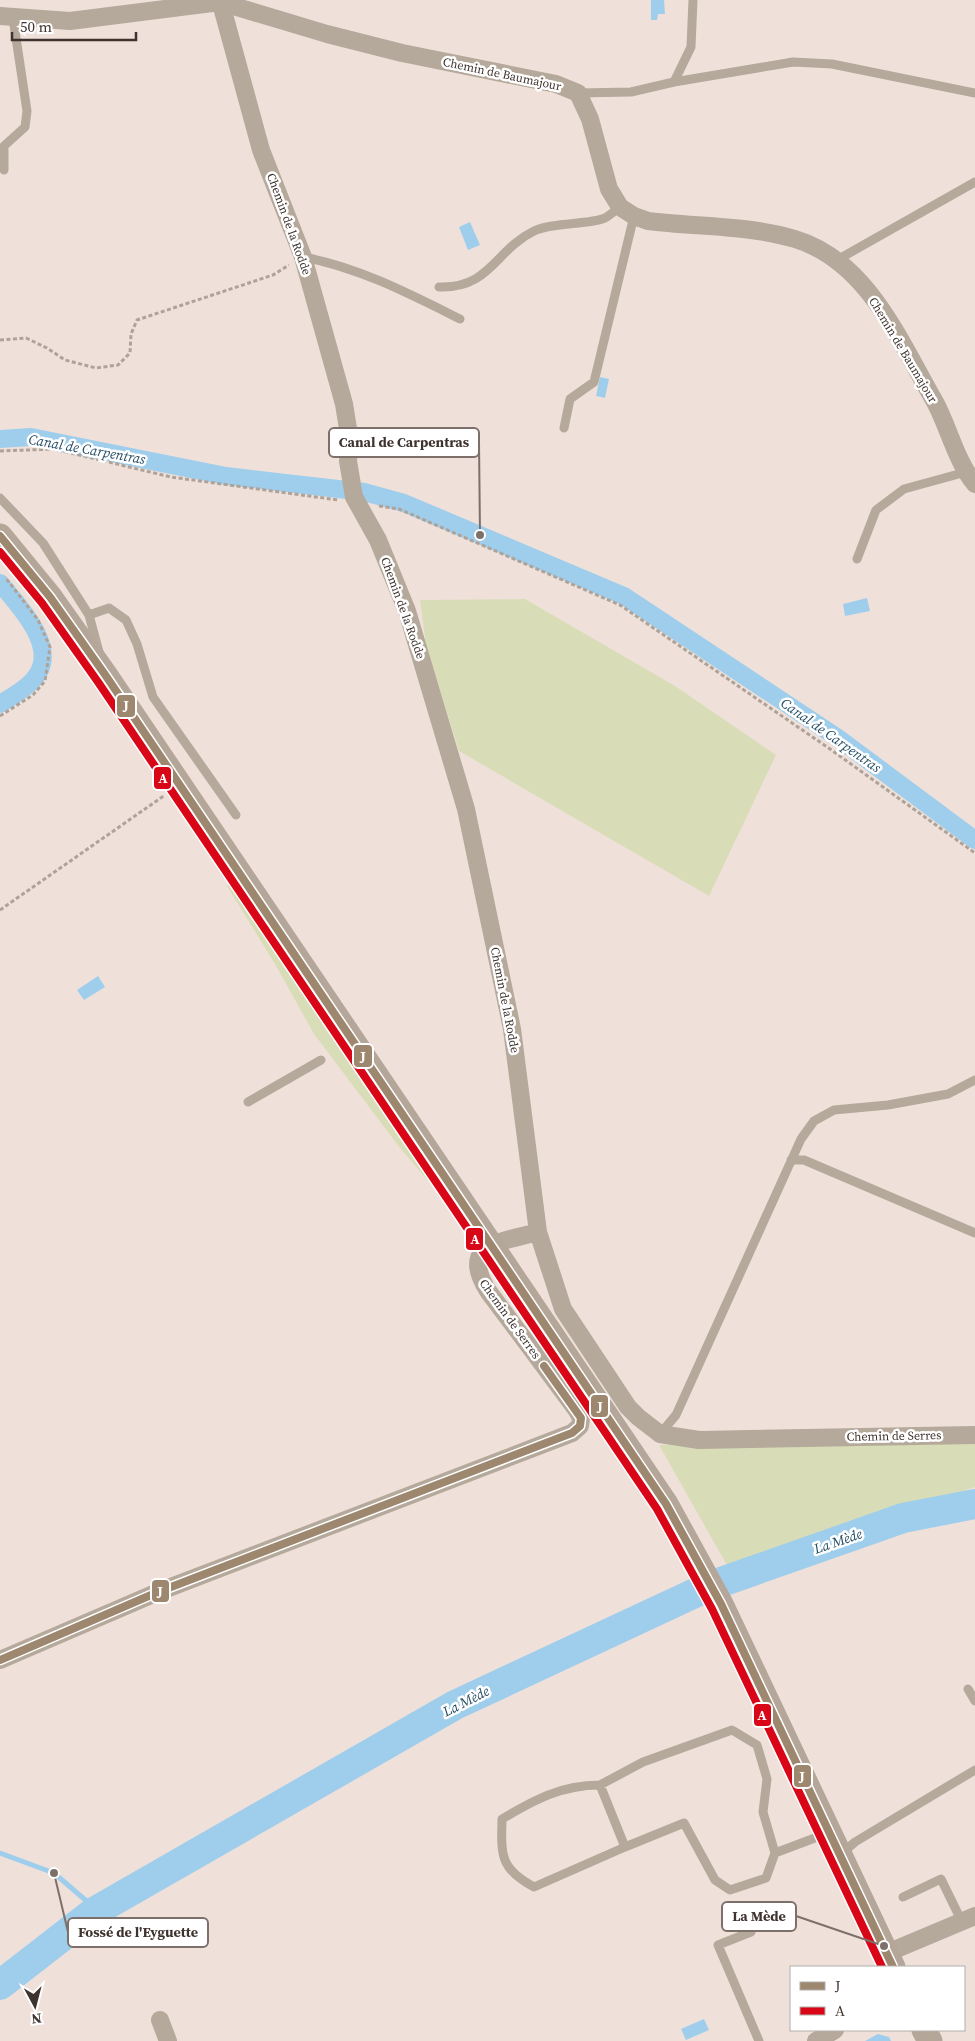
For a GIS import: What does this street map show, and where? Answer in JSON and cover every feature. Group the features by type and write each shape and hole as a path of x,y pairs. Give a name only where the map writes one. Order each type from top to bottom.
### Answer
{"main road":[{"path":"0,536 50,597 106,676 647,1474 707,1576 890,1960"}],"street":[{"name":"Chemin de Baumajour","path":"6,17 70,21 220,1 327,34 402,53 556,84 578,94 590,119 609,190 627,211 648,221 763,233 795,239 818,248 837,260 864,286 884,313 937,406 970,478"},
{"name":"Chemin de la Rodde","path":"220,1 261,150 303,257 344,404 350,441 348,462 354,493 378,540 407,611 466,809 512,1029 538,1232"},
{"path":"492,1245 538,1232 563,1309 628,1407 660,1434"},
{"name":"Chemin de Serres","path":"0,1660 158,1592 572,1433 580,1426 581,1418 576,1409 481,1280 477,1270 478,1258 484,1250 492,1245"},
{"name":"Chemin de Serres","path":"660,1434 699,1440 975,1435"},
{"path":"890,1960 968,1919"},
{"path":"160,2020 168,2041"},
{"path":"816,2041 833,2031"}],"lane":[{"path":"674,82 692,47 693,0"},
{"path":"4,170 4,146 25,127 27,111 6,17"},
{"path":"578,94 631,92 674,82 793,62 832,64 975,93"},
{"path":"837,260 975,182"},
{"path":"439,288 466,285 493,268 512,244 536,230 604,218 627,211 594,382 570,399 564,428"},
{"path":"303,257 325,261 406,292 460,319"},
{"path":"857,559 876,510 904,489 970,478"},
{"path":"0,498 43,543 89,615 106,676"},
{"path":"89,615 108,608 126,620 137,644 153,697 236,815"},
{"path":"248,1102 321,1060"},
{"path":"660,1434 676,1415 791,1160 801,1139 814,1121 834,1110 888,1105 948,1094 975,1080"},
{"path":"791,1160 804,1160 975,1233"},
{"path":"968,1688 975,1701"},
{"path":"732,1730 757,1745 767,1779 763,1812 775,1853 766,1878 730,1890 716,1880 684,1823 534,1887 517,1878 502,1857 502,1819 540,1796 585,1785 600,1785 643,1762 732,1730"},
{"path":"775,1853 835,1843 855,1842 975,1770"},
{"path":"600,1785 625,1847"},
{"path":"903,1897 941,1879 968,1919"},
{"path":"751,1932 718,1945 759,2041"}],"path":[{"path":"0,340 26,338 47,348 64,360 96,368 118,365 130,353 131,334 137,320 273,275 303,257"},
{"path":"0,451 54,449 171,477 354,493 399,510 620,605 830,749 975,853"},
{"path":"0,571 38,620 50,647 45,680 33,695 0,716"},
{"path":"0,910 180,785"}],"green space":[{"path":"525,599 675,686 776,755 709,896 459,751 426,645 420,600"},
{"path":"230,882 449,1205 400,1148 314,1034 275,964 227,886"},
{"path":"975,1440 975,1487 728,1567 659,1445"}],"water":[{"path":"651,0 664,0 665,14 658,14 657,20 651,20"},
{"path":"470,222 480,245 468,250 459,227"},
{"path":"600,377 609,379 605,398 596,396"},
{"path":"867,598 870,611 845,616 843,604"},
{"path":"98,976 105,987 84,1000 77,990"},
{"path":"704,2019 709,2030 686,2040 681,2029"},
{"path":"878,2034 889,2037 891,2041 865,2041"}],"waterway":[{"name":"Canal de Carpentras","path":"0,439 31,437 226,476 364,492 404,503 624,596 838,738 975,840"},
{"name":"Canal de Carpentras","path":"0,583 17,603 34,628 43,655 41,667 31,683 0,704"},
{"name":"La Mède","path":"0,1985 94,1912 455,1705 710,1586 903,1518 975,1504"},
{"path":"0,1853 54,1873 97,1910"}],"transit line":[{"name":"J","path":"0,536 50,597 106,676 666,1504 721,1604 893,1966"},
{"name":"A","path":"0,552 42,603 98,682 657,1509 712,1609 882,1966"},
{"name":"J","path":"0,1660 158,1592 572,1433 580,1426 581,1418 544,1366"}],"place":[{"name":"Canal de Carpentras","path":"480,535"},
{"name":"Fossé de l'Eyguette","path":"54,1873"},
{"name":"La Mède","path":"884,1946"}]}
